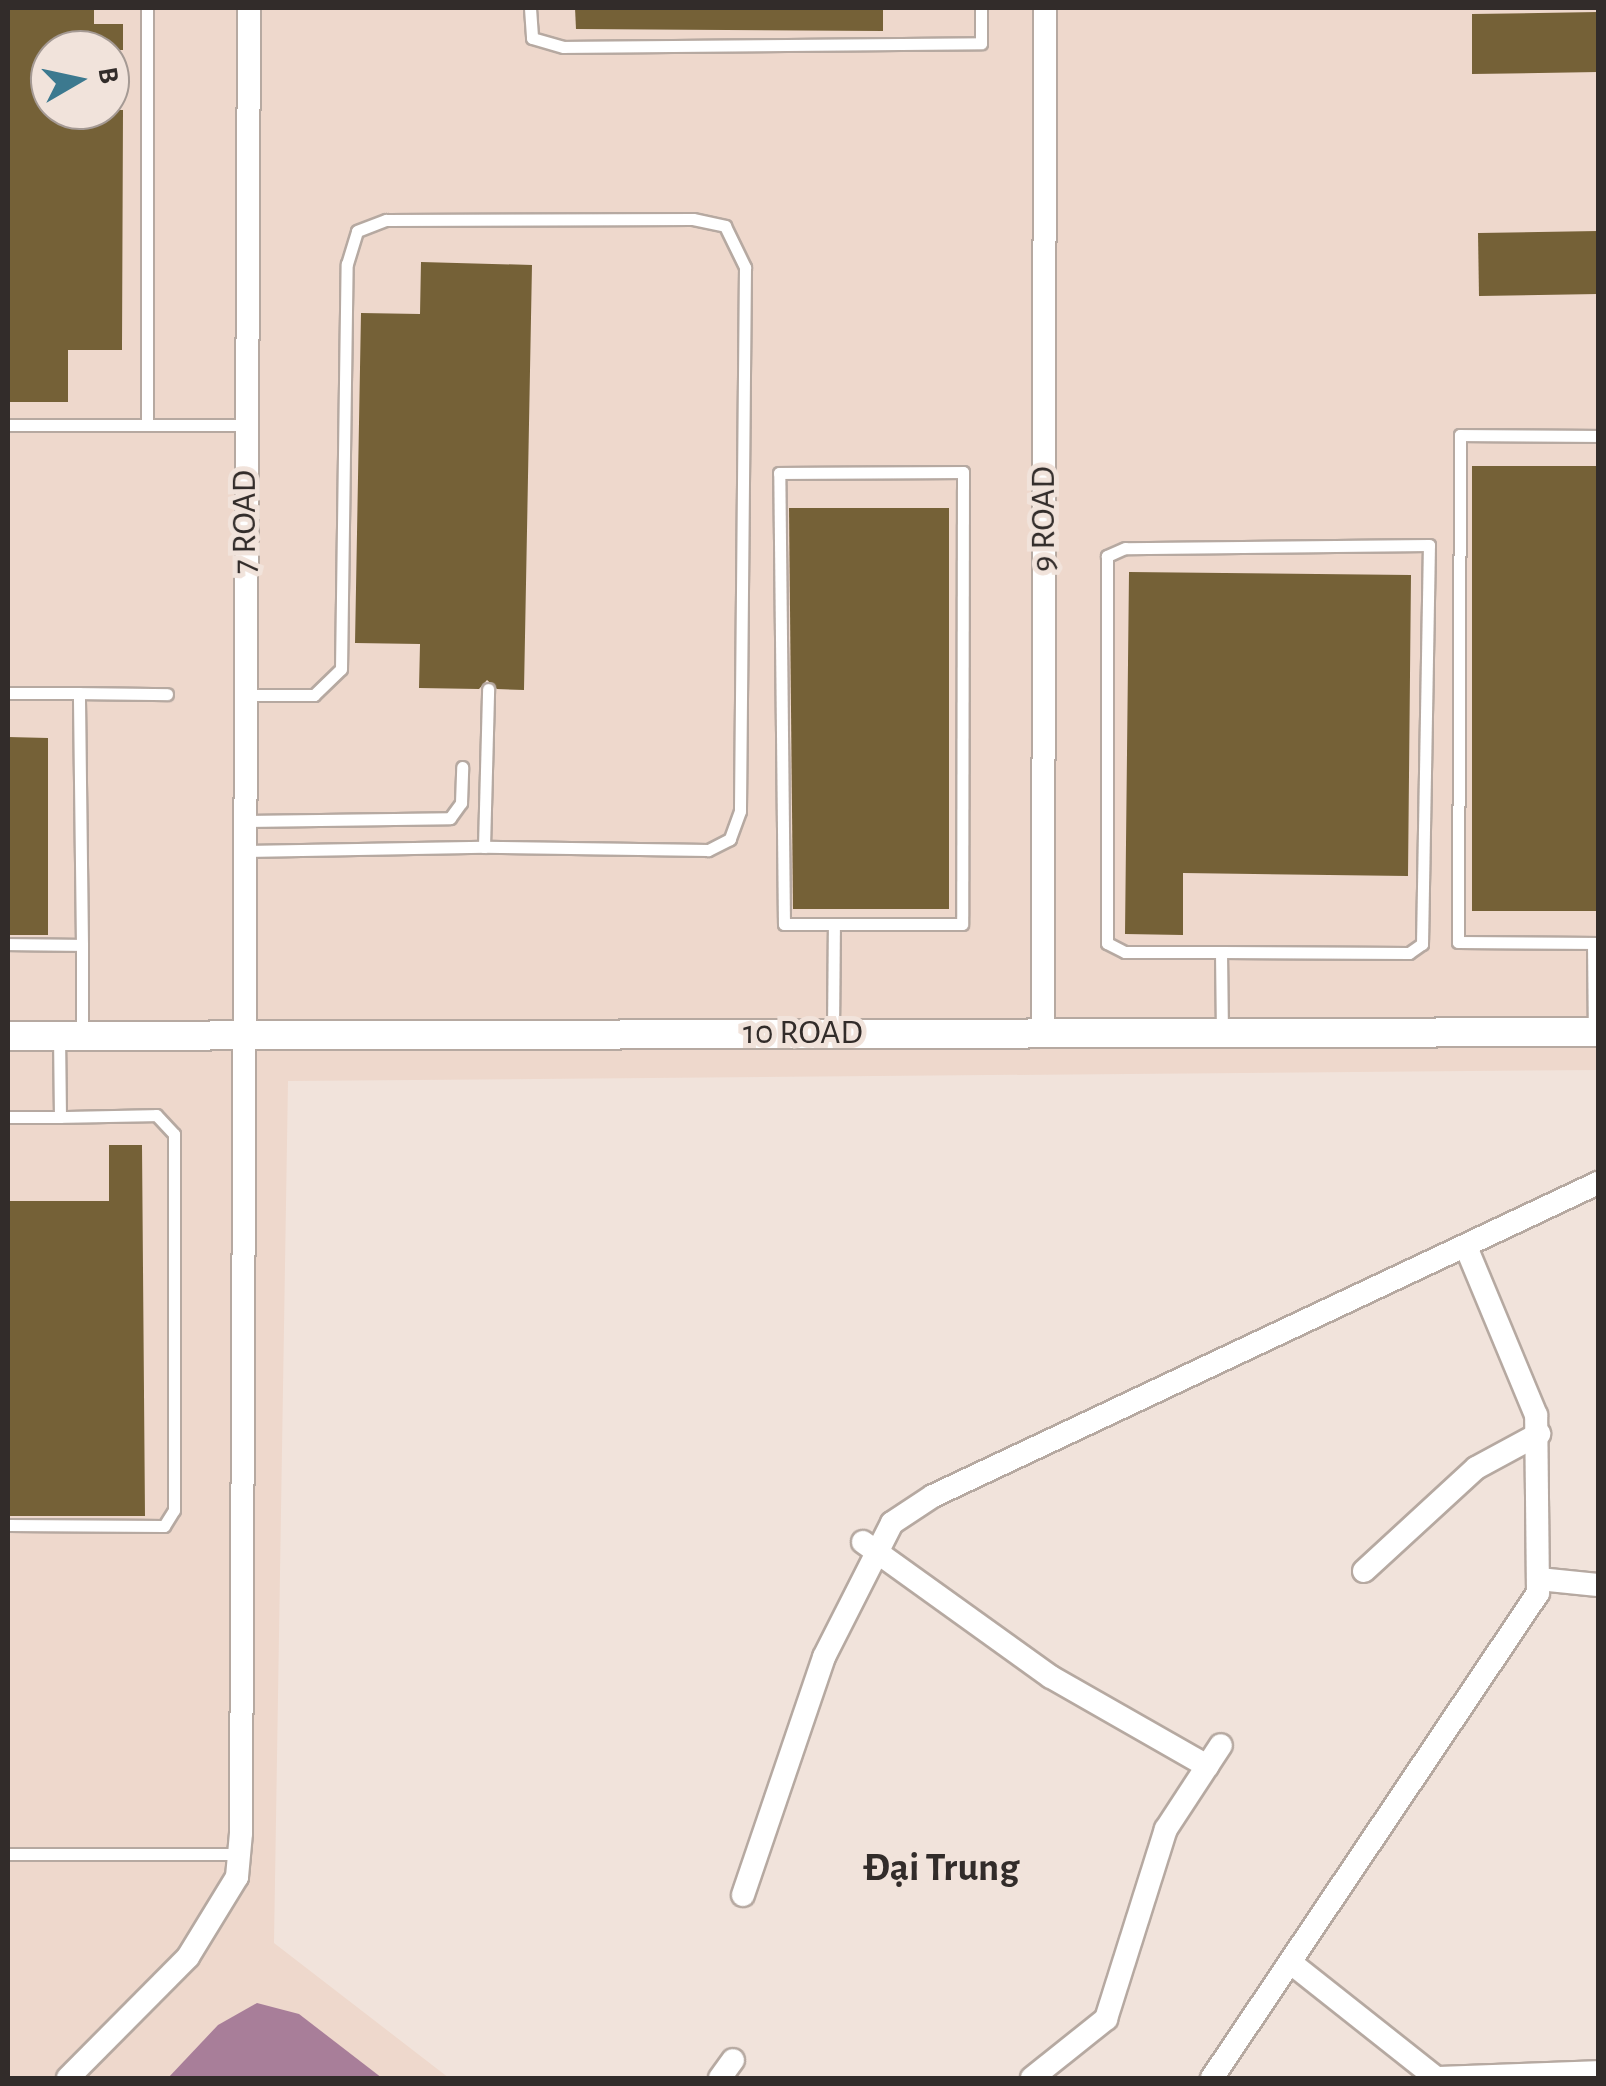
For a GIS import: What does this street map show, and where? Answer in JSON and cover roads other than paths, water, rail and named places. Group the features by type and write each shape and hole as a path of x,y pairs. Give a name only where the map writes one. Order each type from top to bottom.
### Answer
{"street":[{"name":"7 ROAD","path":"68,2078 188,1956 229,1892 239,1854 249,8"},
{"name":"9 ROAD","path":"1042,1031 1045,8"},
{"name":"10 ROAD","path":"8,1036 1596,1032"},
{"path":"743,1895 824,1657 868,1545 892,1524 933,1496 1598,1183"},
{"path":"1212,2078 1527,1614 1540,1579 1539,1434 1466,1247"},
{"path":"1364,1571 1476,1468 1539,1434"},
{"path":"868,1545 1051,1677 1207,1766"},
{"path":"1540,1579 1598,1585"},
{"path":"1032,2078 1106,2019 1166,1830 1222,1746"},
{"path":"1290,1962 1436,2078 1598,2072"}],"lane":[{"path":"146,8 146,425"},
{"path":"530,8 532,38 564,47 982,43 981,8"},
{"path":"244,695 314,695 342,669 347,264 358,232 386,220 693,219 725,226 745,268 737,827 730,839 708,850 484,847 245,851"},
{"path":"8,425 246,425"},
{"path":"1596,1032 1596,943 1458,942 1460,435 1598,436"},
{"path":"963,472 962,924 834,924 784,924 779,474 963,472"},
{"path":"1429,545 1422,944 1409,953 1221,952 1125,952 1107,943 1106,556 1125,548 1429,545"},
{"path":"484,847 488,689"},
{"path":"60,1117 82,945 79,692"},
{"path":"8,693 167,694"},
{"path":"245,821 450,818 461,802 462,767"},
{"path":"833,1032 834,924"},
{"path":"8,944 82,945"},
{"path":"1221,952 1222,1032"},
{"path":"8,1117 156,1116 174,1134 174,1510 164,1526 8,1525"},
{"path":"8,1854 239,1854"}],"district":[{"name":"Đại Trung","path":"941,1868"}]}
